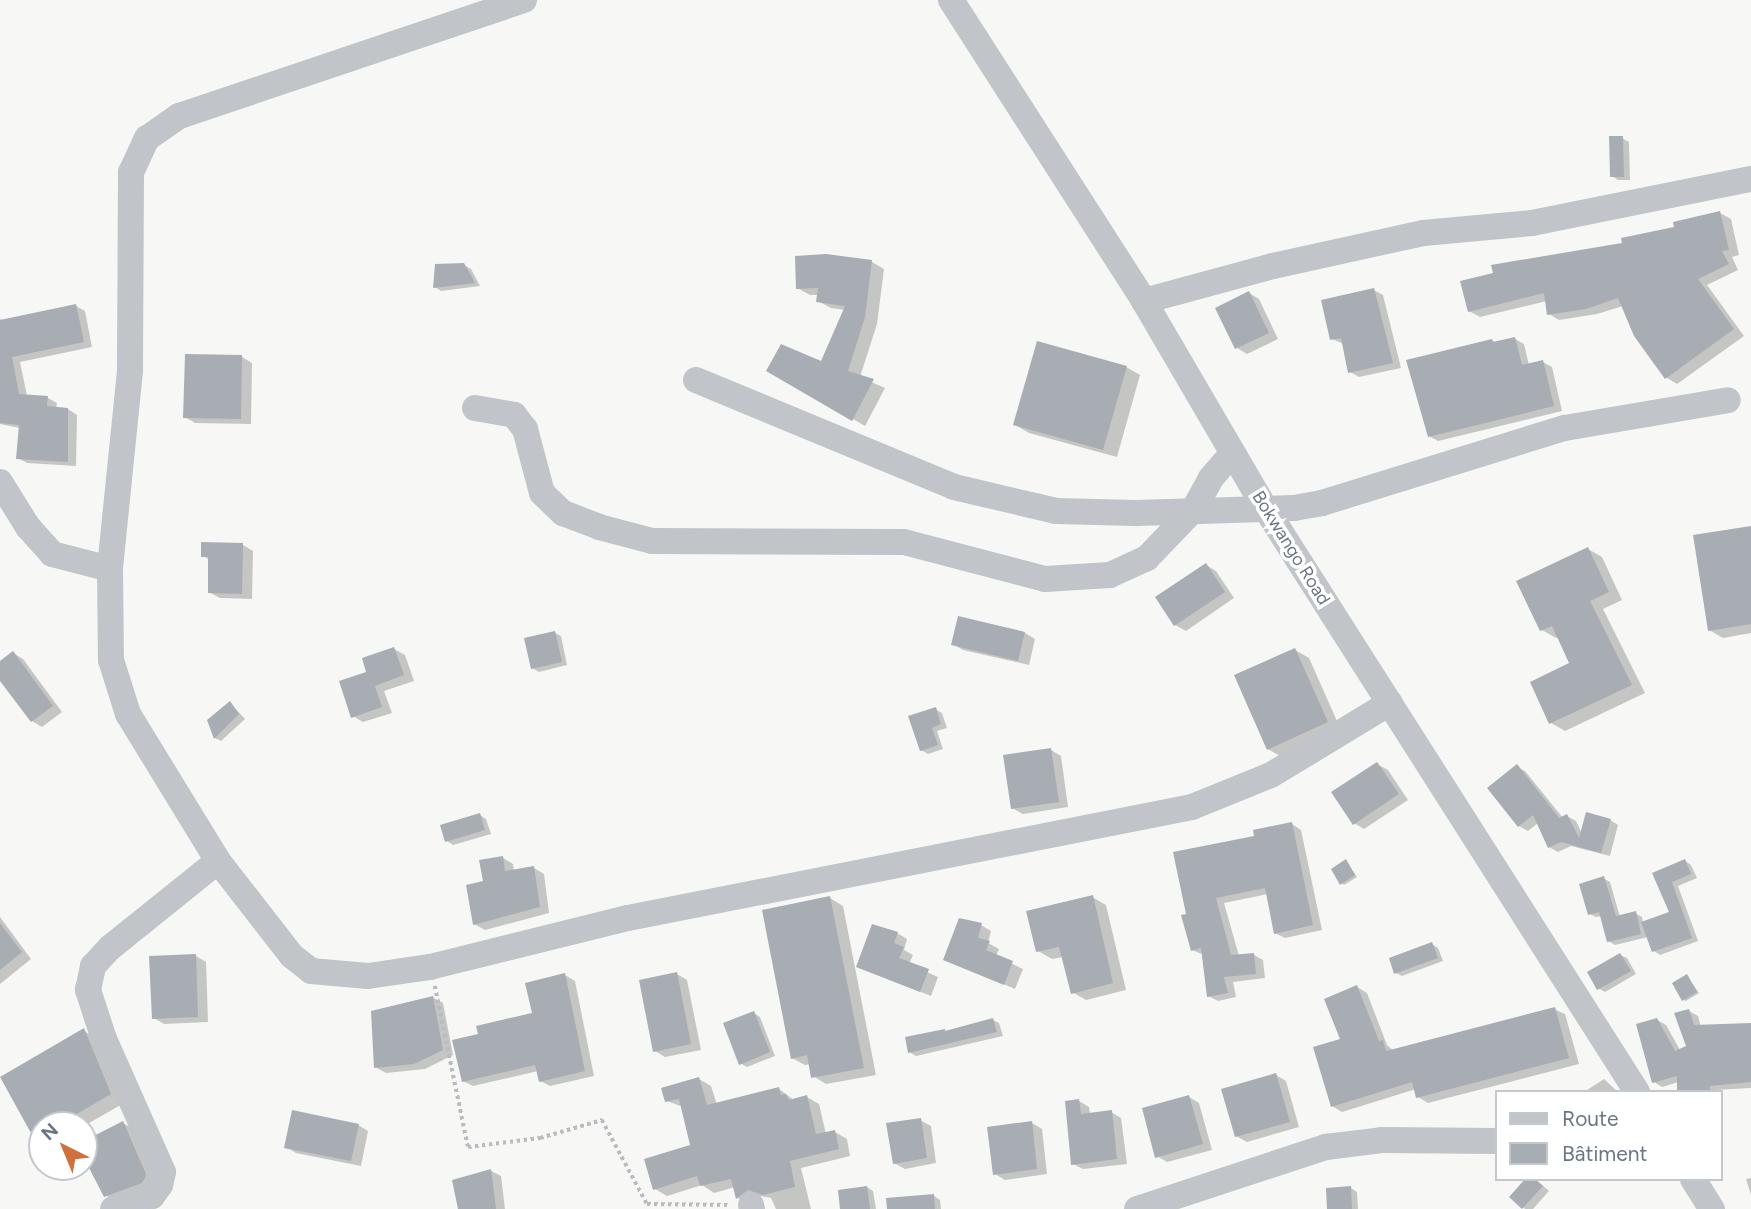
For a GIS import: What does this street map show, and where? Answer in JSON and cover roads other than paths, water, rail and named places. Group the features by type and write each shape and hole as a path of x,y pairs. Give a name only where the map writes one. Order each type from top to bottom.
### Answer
{"street":[{"path":"524,0 179,116 147,138 131,172 130,371 110,569 111,660 128,714 218,861 292,956 311,971 368,976 430,967 628,918 1192,807 1271,775 1390,704"},
{"name":"Bokwango Road","path":"951,0 1144,301 1264,506 1636,1090"},
{"path":"1144,301 1273,266 1423,233 1532,223 1751,180"},
{"path":"696,380 954,486 1056,511 1136,513 1264,506 1294,508 1322,503 1565,428 1728,400"},
{"path":"475,408 514,415 525,429 542,493 563,513 598,527 653,541 904,542 1045,579 1110,575 1147,558 1194,509 1211,478 1233,453"},
{"path":"0,482 28,527 52,554 110,569"},
{"path":"113,1209 152,1196 160,1185 163,1172 104,1039 88,990 93,966 111,947 218,861"},
{"path":"1137,1209 1326,1147 1382,1140 1496,1141"},
{"path":"1694,1181 1712,1209"}]}
